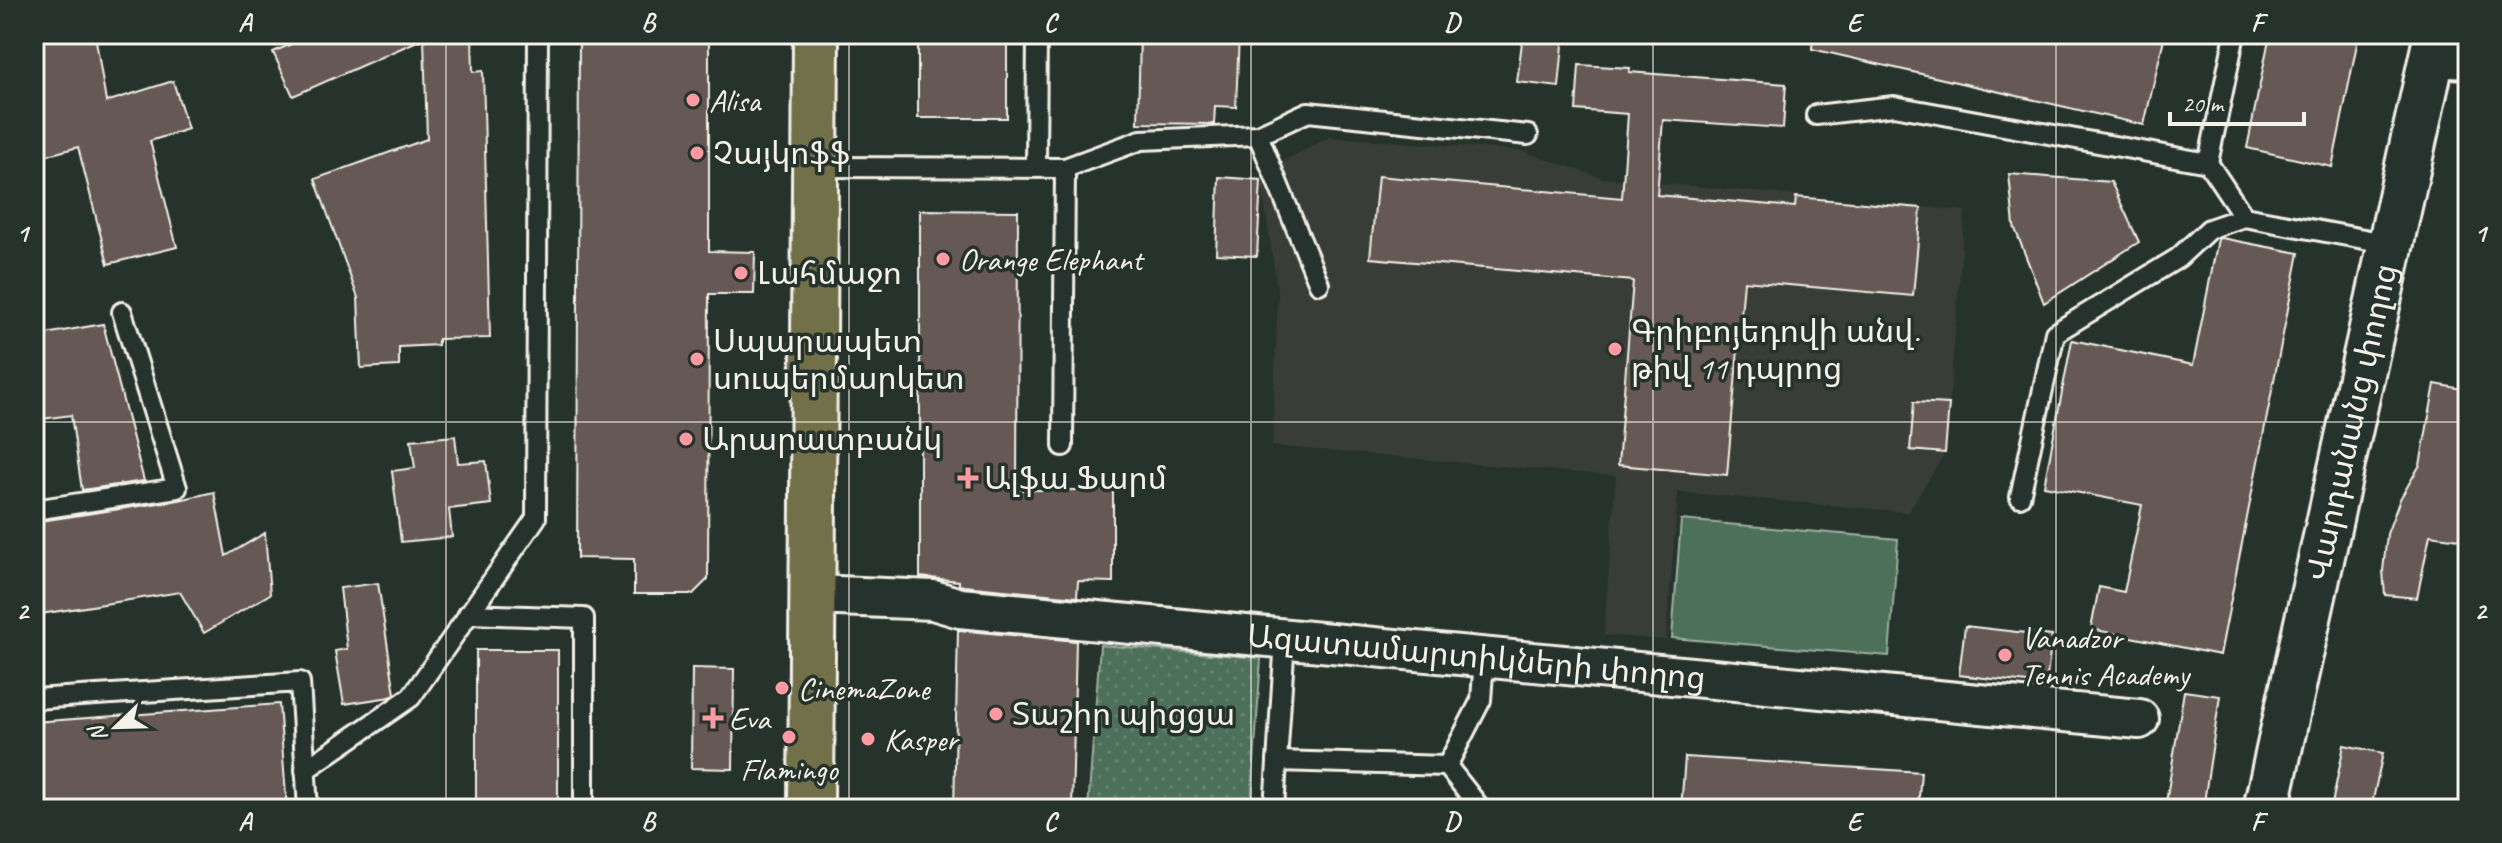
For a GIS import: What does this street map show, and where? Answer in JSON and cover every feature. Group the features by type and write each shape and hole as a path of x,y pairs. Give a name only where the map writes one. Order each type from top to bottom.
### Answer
{"main road":[{"path":"811,809 816,34"}],"street":[{"name":"Վարդանանց փողոց","path":"2266,809 2391,244 2446,50"},
{"name":"Ազատամարտիկների փողոց","path":"814,595 933,600 960,608 2139,719"}],"lane":[{"path":"305,770 411,697 536,518 538,34"},
{"path":"1036,167 1037,34"},
{"path":"2235,34 2208,163 2244,217"},
{"path":"1816,115 1894,106 2208,163"},
{"path":"817,167 1065,168 1141,140 1258,135 1308,112 1528,135"},
{"path":"1258,135 1319,284"},
{"path":"1063,446 1065,168"},
{"path":"2020,497 2055,333 2178,258 2209,229 2244,217 2391,244"},
{"path":"34,510 177,488 122,312"},
{"path":"468,614 584,618 584,809"},
{"path":"1274,809 1285,639"},
{"path":"1447,766 1481,700 1484,659"},
{"path":"34,699 300,682 308,809"},
{"path":"1277,761 1447,766 1481,809"}],"shaded area":[{"name":"Գրիբոյեդովի անվ. թիվ 11 դպրոց","path":"1330,137 1522,151 1602,178 1965,211 1945,453 1908,512 1678,492 1666,640 1604,635 1616,476 1272,446 1278,294 1261,180 1270,168"}],"green space":[{"path":"1681,520 1898,539 1889,656 1672,638"},
{"path":"1100,645 1261,658 1251,809 1088,809"}],"building":[{"path":"34,34 95,34 106,102 173,81 188,129 150,141 177,247 108,264 78,147 34,159"},
{"path":"314,34 472,34 473,72 483,71 490,338 438,339 438,345 399,347 399,366 361,368 358,298 315,179 427,139 424,38 293,96 273,52"},
{"path":"579,34 709,34 709,251 755,252 754,294 709,294 708,579 693,594 634,594 634,559 577,558"},
{"path":"918,34 1007,34 1007,118 918,118"},
{"path":"1140,34 1239,34 1236,107 1215,106 1214,124 1138,123"},
{"path":"1523,34 1564,34 1559,87 1517,82"},
{"path":"1813,34 2165,34 2144,125 1812,49"},
{"path":"2270,34 2359,34 2332,167 2247,148"},
{"path":"1579,65 1630,68 1629,72 1786,84 1783,128 1663,120 1657,195 1795,207 1796,197 1921,208 1913,296 1744,281 1727,475 1618,465 1633,281 1370,258 1378,176 1622,198 1628,114 1576,110"},
{"path":"2009,174 2111,182 2139,242 2044,303 2014,226"},
{"path":"1219,177 1261,180 1257,256 1216,254"},
{"path":"920,210 1018,211 1017,490 1113,490 1113,582 1078,581 1077,597 964,586 959,585 959,581 920,577"},
{"path":"2218,239 2299,253 2220,655 2091,629 2099,587 2124,592 2142,505 2044,486 2072,340 2193,365"},
{"path":"103,324 144,481 82,490 71,415 34,420 34,336"},
{"path":"2435,384 2468,390 2468,540 2430,535 2417,598 2385,595 2383,571 2387,534 2400,499 2420,465"},
{"path":"1914,402 1949,404 1945,453 1910,450"},
{"path":"455,436 458,463 486,461 491,504 449,509 452,537 401,542 392,471 415,468 411,440"},
{"path":"214,492 226,556 265,533 270,594 204,633 180,592 34,615 34,522"},
{"path":"378,583 395,694 344,704 335,651 347,649 340,588"},
{"name":"Vanadzor Tennis Academy","path":"1965,626 2052,636 2046,685 1959,675"},
{"path":"958,630 1076,641 1072,809 954,809"},
{"path":"476,650 558,650 558,809 476,809"},
{"name":"Eva","path":"692,668 734,669 733,769 691,768"},
{"path":"2184,691 2220,696 2203,809 2165,809"},
{"path":"279,704 287,809 34,809 34,722"},
{"path":"2344,745 2383,753 2371,809 2331,809"},
{"path":"1685,757 1921,772 1918,809 1681,809"}],"place":[{"name":"Alisa","path":"693,100"},
{"name":"Չայկոֆֆ","path":"697,153"},
{"name":"Orange Elephant","path":"943,259"},
{"name":"Լահմաջո","path":"741,273"},
{"name":"Գրիբոյեդովի անվ. թիվ 11 դպրոց","path":"1615,349"},
{"name":"Սպարապետ սուպերմարկետ","path":"697,359"},
{"name":"Արարատբանկ","path":"686,439"},
{"name":"Ալֆա Ֆարմ","path":"968,478"},
{"name":"Vanadzor Tennis Academy","path":"2005,655"},
{"name":"CinemaZone","path":"782,688"},
{"name":"Տաշիր պիցցա","path":"996,714"},
{"name":"Eva","path":"713,718"},
{"name":"Flamingo","path":"789,737"},
{"name":"Kasper","path":"868,739"}]}
